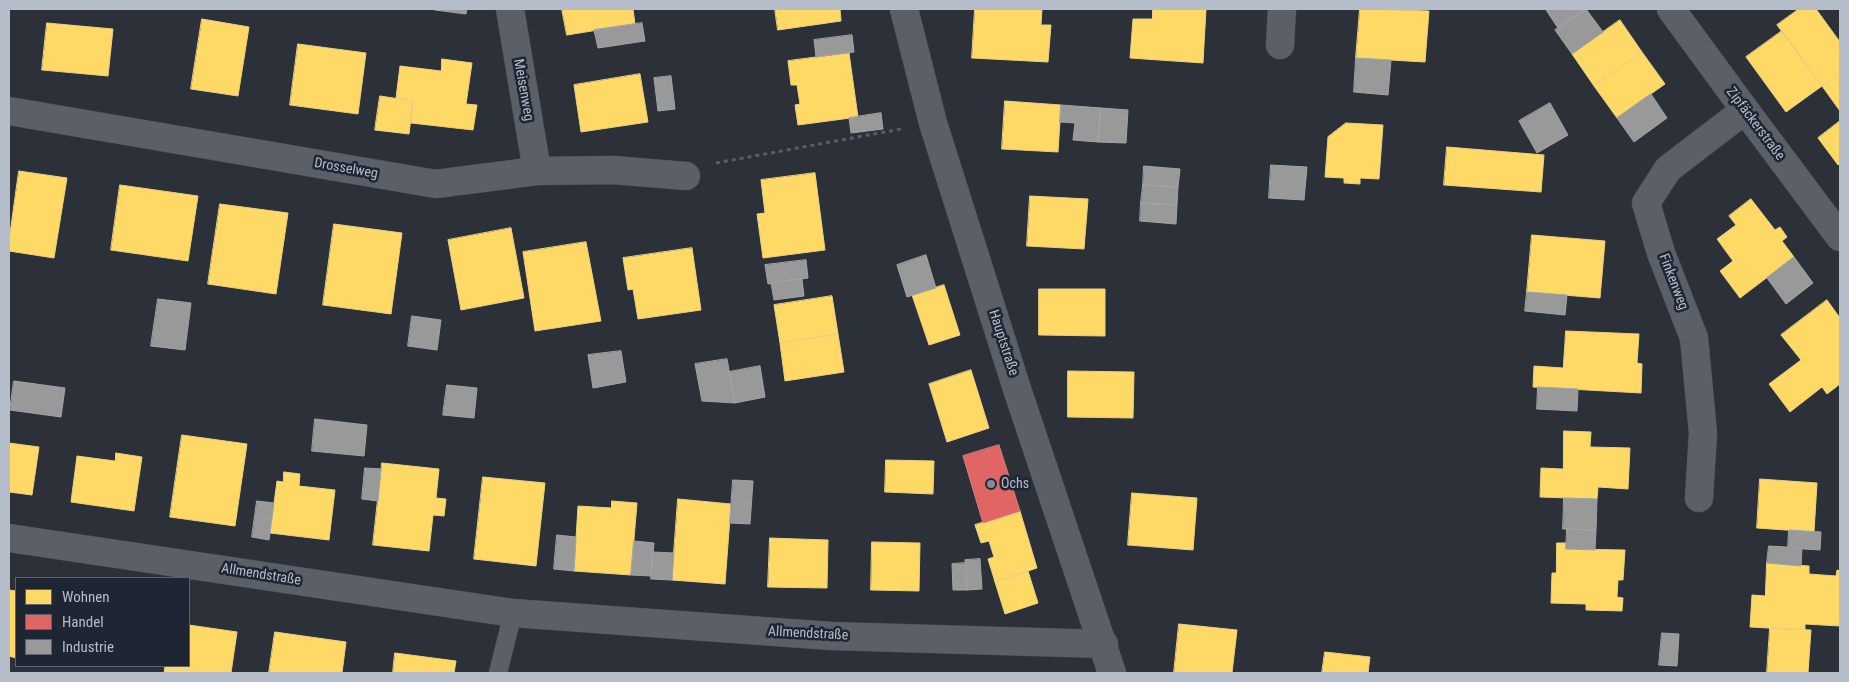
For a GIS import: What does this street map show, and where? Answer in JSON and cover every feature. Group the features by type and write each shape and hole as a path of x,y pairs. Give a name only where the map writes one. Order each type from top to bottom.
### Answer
{"street":[{"name":"Meisenweg","path":"510,9 537,171"},
{"name":"Hauptstraße","path":"904,9 942,152 1017,389 1104,644 1112,673"},
{"path":"1280,45 1282,9"},
{"name":"Zipfäckerstraße","path":"1671,9 1840,237"},
{"name":"Finkenweg","path":"1699,498 1703,433 1694,338 1661,254 1646,203 1668,170 1744,110"},
{"name":"Drosselweg","path":"9,112 436,184 537,171 612,170 686,176"},
{"name":"Allmendstraße","path":"9,538 513,613 831,636 1104,644"}],"lane":[{"path":"498,673 513,613"}],"path":[{"path":"686,176 712,164 906,128"}],"building: Wohnen":[{"path":"562,9 633,9 635,24 567,35"},
{"path":"775,9 840,9 841,21 778,30"},
{"path":"975,9 1042,9 1041,25 1051,25 1048,62 972,58"},
{"path":"1153,9 1206,9 1203,63 1130,58 1133,19 1152,19"},
{"path":"1360,9 1429,11 1425,62 1356,58"},
{"path":"1799,9 1816,9 1840,42 1840,73 1822,86 1777,25"},
{"path":"202,19 249,27 238,96 191,89"},
{"path":"1620,20 1642,52 1594,86 1572,54"},
{"path":"47,23 113,29 108,76 42,70"},
{"path":"1782,31 1822,86 1786,112 1746,57"},
{"path":"298,44 366,53 358,114 290,105"},
{"path":"1642,52 1665,84 1617,118 1594,86"},
{"path":"849,53 858,117 798,125 795,105 800,104 797,85 791,85 788,61"},
{"path":"442,59 472,63 466,104 477,105 473,130 411,123 413,101 396,98 400,66 441,71"},
{"path":"1840,73 1840,111 1822,86"},
{"path":"640,74 648,122 581,132 574,85"},
{"path":"380,96 413,101 409,134 375,130"},
{"path":"1005,101 1061,105 1058,152 1002,149"},
{"path":"1840,121 1840,163 1838,165 1818,138"},
{"path":"1346,123 1383,125 1379,179 1360,178 1360,184 1344,183 1344,178 1325,177 1328,137"},
{"path":"1447,147 1544,155 1541,192 1444,185"},
{"path":"19,171 67,178 54,258 9,251"},
{"path":"815,173 825,250 763,258 757,214 765,213 761,180"},
{"path":"120,185 198,196 188,261 111,250"},
{"path":"1030,196 1088,199 1084,249 1027,246"},
{"path":"1751,199 1775,230 1780,227 1787,237 1782,241 1794,257 1740,298 1720,271 1733,261 1717,239 1736,225 1729,216"},
{"path":"220,204 288,213 276,294 208,284"},
{"path":"334,224 402,233 391,314 323,305"},
{"path":"511,228 524,298 461,310 448,240"},
{"path":"1532,235 1605,241 1600,298 1527,292"},
{"path":"586,242 601,321 535,331 523,252"},
{"path":"692,248 701,310 638,319 633,289 628,290 623,258"},
{"path":"944,285 960,335 929,345 912,295"},
{"path":"1039,289 1105,289 1105,336 1039,335"},
{"path":"832,296 838,334 780,343 774,305"},
{"path":"1827,300 1840,318 1840,384 1827,394 1822,387 1790,412 1769,384 1801,360 1781,335"},
{"path":"1566,331 1639,334 1637,363 1642,364 1641,393 1533,387 1534,366 1563,368"},
{"path":"838,334 844,372 785,381 780,343"},
{"path":"971,370 989,428 947,442 929,384"},
{"path":"1068,371 1134,372 1133,418 1068,417"},
{"path":"1564,431 1591,432 1590,447 1630,448 1628,489 1598,487 1597,499 1540,497 1541,468 1563,469"},
{"path":"182,435 247,444 235,526 170,517"},
{"path":"9,443 39,447 32,495 9,492"},
{"path":"116,453 142,457 134,511 71,502 77,456 115,461"},
{"path":"886,460 934,461 933,494 885,492"},
{"path":"382,463 439,469 436,498 446,499 444,516 433,515 429,551 373,545"},
{"path":"284,472 300,474 299,486 335,490 329,540 270,533 277,481 283,482"},
{"path":"483,477 545,483 536,566 474,559"},
{"path":"1760,479 1817,483 1814,532 1757,528"},
{"path":"1132,493 1197,498 1193,550 1128,545"},
{"path":"678,499 731,504 725,584 672,580"},
{"path":"612,501 637,503 631,575 574,571 578,506 611,508"},
{"path":"1020,511 1037,568 995,582 988,559 994,557 989,541 981,543 975,525"},
{"path":"770,538 828,540 827,588 768,587"},
{"path":"872,542 920,543 919,591 871,590"},
{"path":"1557,543 1566,543 1566,549 1625,550 1623,580 1618,580 1617,597 1623,598 1622,611 1586,610 1586,604 1551,603 1552,573 1556,573"},
{"path":"1767,563 1809,566 1809,574 1836,576 1837,570 1840,571 1840,626 1805,624 1805,630 1750,627 1752,595 1765,596"},
{"path":"1028,571 1038,603 1005,614 995,582"},
{"path":"9,590 15,591 15,658 9,656"},
{"path":"1179,624 1237,630 1232,673 1174,673"},
{"path":"190,625 237,632 231,673 164,673 165,667 190,667"},
{"path":"1770,628 1811,630 1808,673 1767,673"},
{"path":"275,632 346,642 342,673 269,673"},
{"path":"1325,652 1370,657 1368,673 1322,673"},
{"path":"395,653 456,661 454,673 393,673"}],"building: Handel":[{"path":"999,445 1020,511 983,523 963,456"}],"building: Industrie":[{"path":"436,9 467,9 466,14"},
{"path":"1586,9 1558,28 1546,10"},
{"path":"1586,9 1603,32 1572,54 1555,30"},
{"path":"642,23 645,41 598,48 594,30"},
{"path":"852,35 854,52 816,57 814,40"},
{"path":"1356,58 1391,60 1388,95 1354,92"},
{"path":"671,76 675,109 658,111 654,78"},
{"path":"1651,94 1667,118 1634,142 1617,118"},
{"path":"1550,103 1568,135 1537,153 1519,121"},
{"path":"1061,105 1101,108 1098,142 1073,140 1075,123 1060,122"},
{"path":"1101,108 1128,110 1126,143 1098,142"},
{"path":"881,113 883,129 851,133 849,118"},
{"path":"1271,165 1307,167 1304,200 1269,198"},
{"path":"1144,166 1180,169 1178,187 1143,185"},
{"path":"1143,185 1178,187 1177,205 1141,203"},
{"path":"1141,203 1177,205 1176,224 1140,221"},
{"path":"926,255 936,288 907,297 897,265"},
{"path":"1794,257 1813,283 1786,304 1767,278"},
{"path":"806,260 808,278 768,284 765,265"},
{"path":"802,279 804,296 774,300 771,283"},
{"path":"1527,292 1567,295 1565,315 1525,311"},
{"path":"158,299 191,303 185,350 151,346"},
{"path":"412,316 441,320 437,350 408,346"},
{"path":"621,351 626,382 593,388 588,355"},
{"path":"727,359 735,403 702,401 695,364"},
{"path":"760,366 765,397 735,403 729,372"},
{"path":"14,381 65,388 61,417 10,410"},
{"path":"447,385 477,388 474,418 443,415"},
{"path":"1538,387 1578,389 1577,411 1537,409"},
{"path":"315,419 367,425 364,456 312,451"},
{"path":"365,468 381,469 378,501 362,499"},
{"path":"733,480 753,481 750,524 730,523"},
{"path":"1564,498 1597,499 1596,530 1563,529"},
{"path":"257,501 274,503 269,540 252,537"},
{"path":"1567,529 1596,530 1595,550 1566,549"},
{"path":"1789,530 1821,532 1820,550 1788,548"},
{"path":"557,535 576,537 574,571 554,569"},
{"path":"634,541 654,543 651,576 631,575"},
{"path":"1769,546 1802,548 1801,566 1767,563"},
{"path":"653,552 674,553 672,580 651,579"},
{"path":"980,559 982,589 967,590 965,560"},
{"path":"966,563 967,590 953,590 952,564"},
{"path":"1662,633 1679,634 1677,666 1659,665"}],"place":[{"name":"Ochs","path":"991,484"}]}
